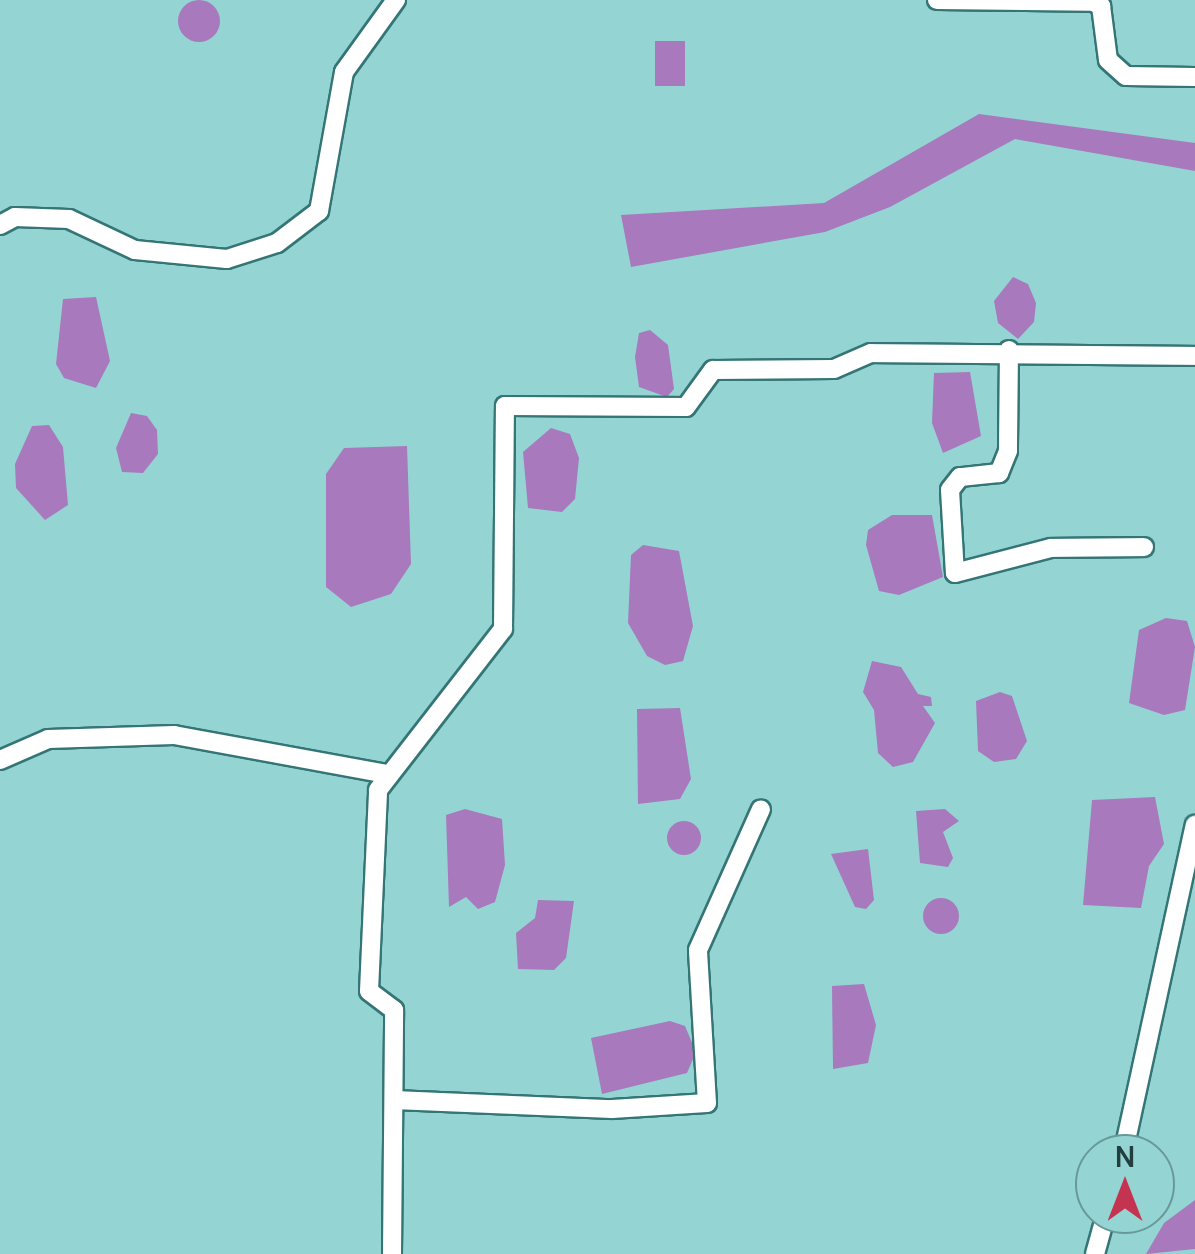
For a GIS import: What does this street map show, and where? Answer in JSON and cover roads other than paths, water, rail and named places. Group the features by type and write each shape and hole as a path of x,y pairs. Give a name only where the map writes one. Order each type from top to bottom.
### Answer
{"street":[{"path":"0,225 15,217 69,218 135,250 227,259 277,242 319,211 344,72 396,0"},
{"path":"937,0 1090,1 1101,6 1108,60 1126,76 1195,77"},
{"path":"392,1254 394,1010 369,991 378,790 503,629 505,406 686,407 714,370 795,374 834,370 871,353 1009,350 1195,356"},
{"path":"1009,350 1008,451 999,473 960,476 950,490 955,573 1050,548 1144,547"},
{"path":"0,760 48,739 174,734 387,774"},
{"path":"394,1100 612,1109 707,1103 698,950 760,809"},
{"path":"1128,1134 1195,825"}]}
